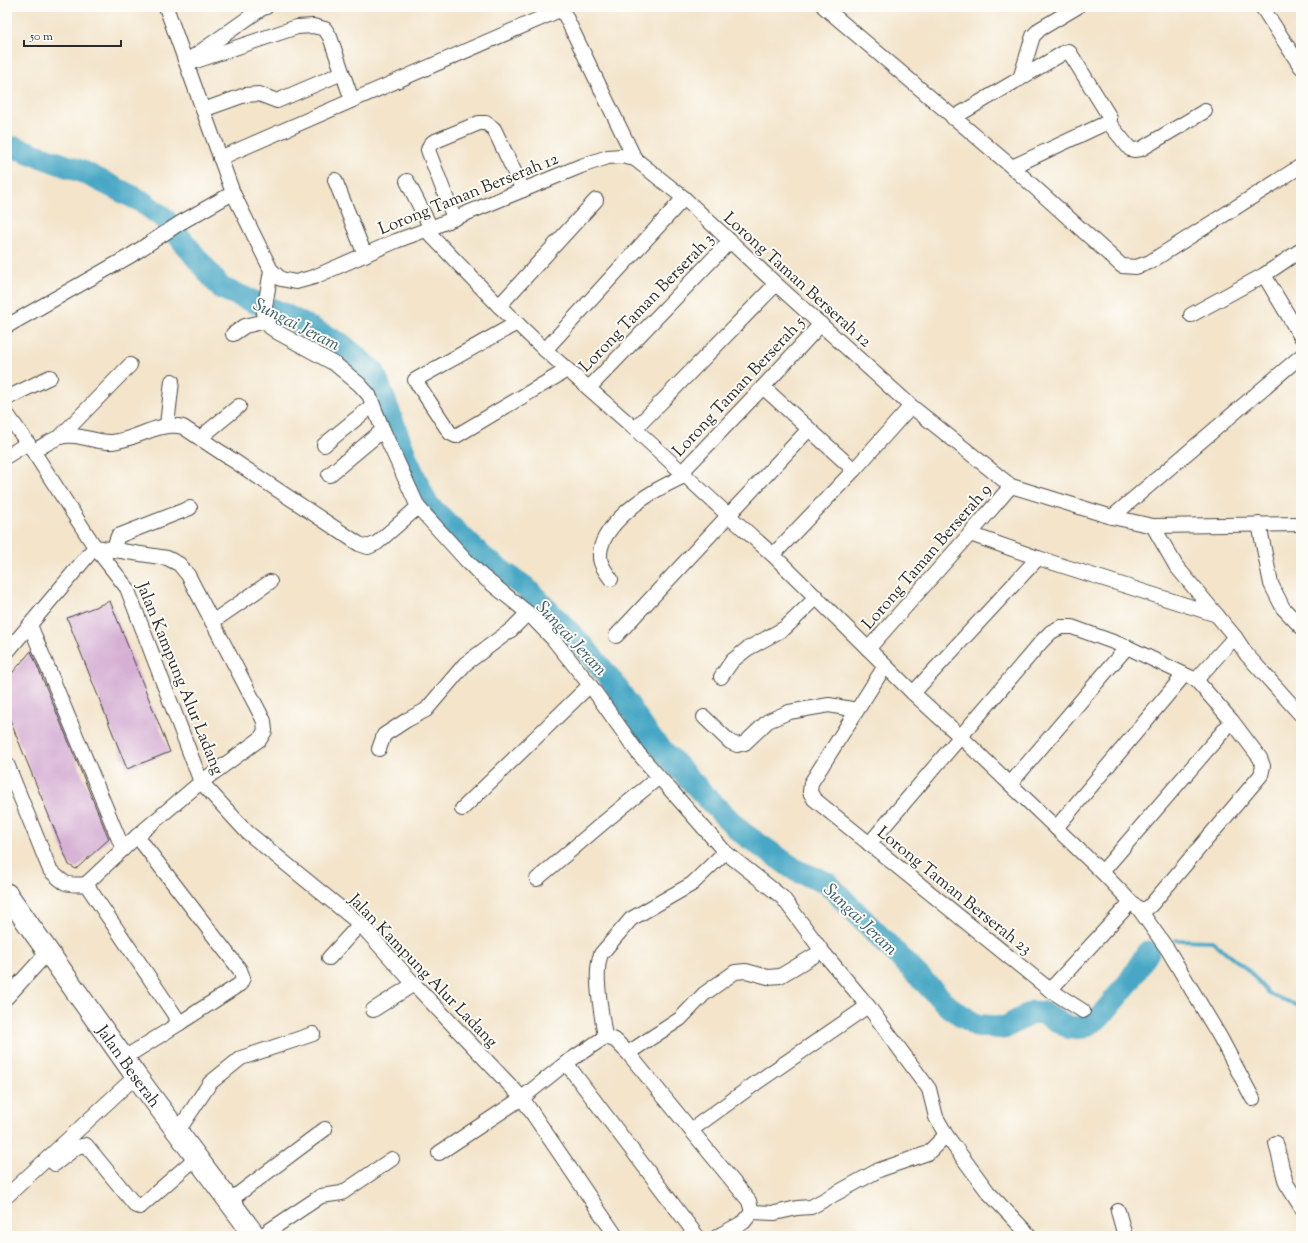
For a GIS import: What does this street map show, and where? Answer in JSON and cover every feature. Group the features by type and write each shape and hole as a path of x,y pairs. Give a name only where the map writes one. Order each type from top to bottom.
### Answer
{"highway":[{"name":"Jalan Beserah","path":"7,894 136,1076 255,1236"}],"street":[{"path":"166,7 233,194 271,270 265,317 270,327 335,364 359,384 369,395 383,430 418,507 482,576 528,614 553,639 590,685 638,754 726,852 783,898 822,951 868,1006 929,1089 936,1117 946,1135 988,1192 1030,1236"},
{"path":"187,63 261,9 266,7"},
{"path":"824,7 1012,167 1122,266 1136,267 1150,262 1301,166"},
{"path":"1020,79 1033,36 1040,29 1077,7"},
{"path":"1262,7 1301,67"},
{"path":"220,158 561,8 635,160"},
{"path":"187,63 297,27 313,26 325,29 330,37 352,100"},
{"path":"953,118 1068,51 1109,116 1110,119 1108,122"},
{"path":"203,110 245,96 259,94 277,101 342,73"},
{"path":"1108,122 1130,149 1134,150 1141,149 1205,112"},
{"path":"1012,167 1108,122"},
{"path":"454,218 428,150 433,142 479,123 486,123 494,129 523,190"},
{"name":"Lorong Taman Berserah 12","path":"271,270 281,279 296,282 314,277 396,241 608,156 621,156 635,160 684,198 776,284 911,406 1011,486 1112,517 1153,526 1301,524"},
{"path":"335,180 365,255"},
{"path":"407,181 428,229 499,306 544,350 635,429 773,555 885,666 1135,905 1165,945 1220,1037 1253,1099"},
{"path":"7,326 130,256 180,223 233,194"},
{"path":"544,350 684,198"},
{"path":"499,306 596,200"},
{"name":"Lorong Taman Berserah 3","path":"589,388 730,241"},
{"path":"1191,315 1264,275 1301,250"},
{"path":"1264,275 1301,337"},
{"path":"635,429 776,284"},
{"path":"233,334 245,326 265,317"},
{"path":"517,323 415,380 450,433 456,436 567,370"},
{"name":"Lorong Taman Berserah 5","path":"611,579 600,561 600,554 606,536 627,511 684,474 821,324"},
{"path":"1112,517 1301,356"},
{"path":"60,437 130,365"},
{"path":"7,398 50,377"},
{"path":"167,425 172,381"},
{"path":"764,387 854,470"},
{"path":"324,445 373,405"},
{"path":"200,438 239,406"},
{"path":"773,555 854,470 911,406"},
{"name":"Jalan Kampung Alur Ladang","path":"7,414 95,547 127,588 200,782 247,832 360,924 414,984 522,1098 616,1236"},
{"path":"7,456 60,437 71,436 110,442 123,440 167,425 176,425 183,427 200,438 359,544 368,546 377,543 418,507"},
{"path":"616,636 809,429"},
{"path":"329,475 383,430"},
{"name":"Lorong Taman Berserah 9","path":"868,649 1011,486"},
{"path":"113,550 118,536 190,508"},
{"path":"1259,524 1271,584 1283,608 1300,626"},
{"path":"1153,526 1176,566 1235,637 1247,655 1301,715"},
{"path":"970,534 1038,558 1217,615"},
{"path":"7,652 95,547 167,558 179,564 188,575 264,721 265,731 260,739 200,782 137,836 86,884 72,886 61,881 50,870 7,764"},
{"path":"913,693 1038,558"},
{"path":"212,622 270,582"},
{"path":"721,676 732,661 747,649 785,628 817,597"},
{"path":"379,749 384,735 429,707 464,664 511,630 528,614"},
{"path":"30,625 123,849"},
{"path":"869,844 1042,641 1051,632 1061,627 1072,627 1127,647 1190,678 1232,721 1260,758 1263,766 1261,775 1151,904 1146,909 1135,905"},
{"path":"1056,828 1190,678 1235,637"},
{"path":"1010,784 1127,647"},
{"path":"704,717 730,742 737,745 745,743 768,721 789,712 829,705 858,710 885,666"},
{"path":"462,809 590,685"},
{"name":"Lorong Taman Berserah 23","path":"858,710 811,783 810,792 814,799 1050,990 1083,1011"},
{"path":"1102,872 1232,721"},
{"path":"537,879 659,777"},
{"path":"124,1058 240,984 243,978 240,970 137,836"},
{"path":"605,1037 597,975 599,961 602,954 631,919 692,884 726,852"},
{"path":"86,884 180,1023"},
{"path":"1050,990 1135,905"},
{"path":"329,958 360,924"},
{"path":"628,1052 680,1019 704,994 736,972 746,970 768,977 780,976 822,951"},
{"path":"7,997 48,952"},
{"path":"373,1010 414,984"},
{"path":"691,1130 868,1006"},
{"path":"178,1131 210,1083 241,1058 313,1034"},
{"path":"605,1037 615,1040 628,1052 749,1201 752,1212"},
{"path":"439,1153 522,1098 566,1063 605,1037"},
{"path":"566,1063 697,1236"},
{"path":"7,1196 136,1076"},
{"path":"229,1201 325,1129"},
{"path":"752,1212 775,1213 797,1208 811,1207 879,1170 928,1153 946,1135"},
{"path":"1276,1143 1286,1183 1301,1207"},
{"path":"48,1158 55,1164 77,1147 86,1145 136,1206 140,1207 197,1157"},
{"path":"261,1236 321,1196 342,1193 392,1159"},
{"path":"1118,1211 1125,1236"},
{"path":"718,1236 744,1222 752,1212"}],"building":[{"path":"110,601 170,752 127,769 67,618"},
{"path":"31,651 109,839 76,869 69,865 7,713 7,679"}],"waterway":[{"name":"Sungai Jeram","path":"7,148 17,148 83,172 141,201 164,218 221,288 283,314 341,344 374,372 407,460 427,504 485,559 526,588 583,646 613,682 648,735 741,832 797,871 827,883 949,1007 976,1025 1004,1028 1033,1012 1043,1013 1070,1028 1083,1027 1100,1017 1129,982 1148,952"},
{"name":"Sungai Jeram","path":"1176,940 1212,941 1249,971 1269,994 1301,1007"}]}
